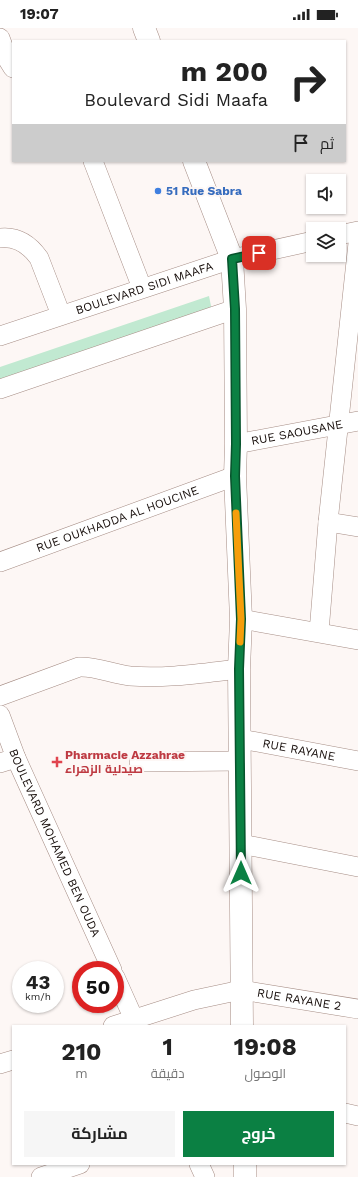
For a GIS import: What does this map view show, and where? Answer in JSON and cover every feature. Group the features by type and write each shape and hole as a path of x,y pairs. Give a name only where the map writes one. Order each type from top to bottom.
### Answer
{"main road":[{"path":"144,28 149,40"},
{"path":"194,162 232,259 235,309 235,476 241,619 239,669 241,739 242,1025"},
{"path":"245,1165 245,1177"}],"street":[{"path":"0,38 7,64"},
{"path":"93,162 142,288"},
{"path":"346,234 358,231"},
{"path":"0,238 13,238 28,245 34,251 39,258 61,315"},
{"name":"BOULEVARD SIDI MAAFA","path":"0,336 232,259 306,243"},
{"path":"320,632 328,522 358,243"},
{"path":"0,389 235,309"},
{"name":"RUE SAOUSANE","path":"236,444 358,420"},
{"name":"RUE OUKHADDA AL HOUCINE","path":"0,562 235,476"},
{"path":"328,522 358,527"},
{"path":"241,619 358,640"},
{"path":"0,696 79,667 89,666 129,676 160,677 239,669"},
{"name":"BOULEVARD MOHAMED BEN OUDA","path":"0,715 8,760 108,961"},
{"name":"RUE RAYANE","path":"241,739 358,761"},
{"path":"139,762 240,761"},
{"path":"241,844 358,867"},
{"path":"119,1025 136,1022 194,1000 241,990"},
{"name":"RUE RAYANE 2","path":"241,990 358,1009"},
{"path":"124,996 136,1022"},
{"path":"0,1064 12,1060"},
{"path":"346,1113 358,1116"},
{"path":"41,1177 77,1165"},
{"path":"199,1165 205,1177"}],"green space":[{"path":"209,296 212,311 0,383 0,367"}],"slow traffic":[{"path":"236,513 241,619 240,642"}],"place":[{"name":"51 Rue Sabra","path":"158,191"},
{"name":"Pharmacie Azzahrae صيدلية الزهراء","path":"57,762"}],"route":[{"path":"241,873 241,739 239,669 241,619 235,476 235,309 232,259 259,253"}]}
